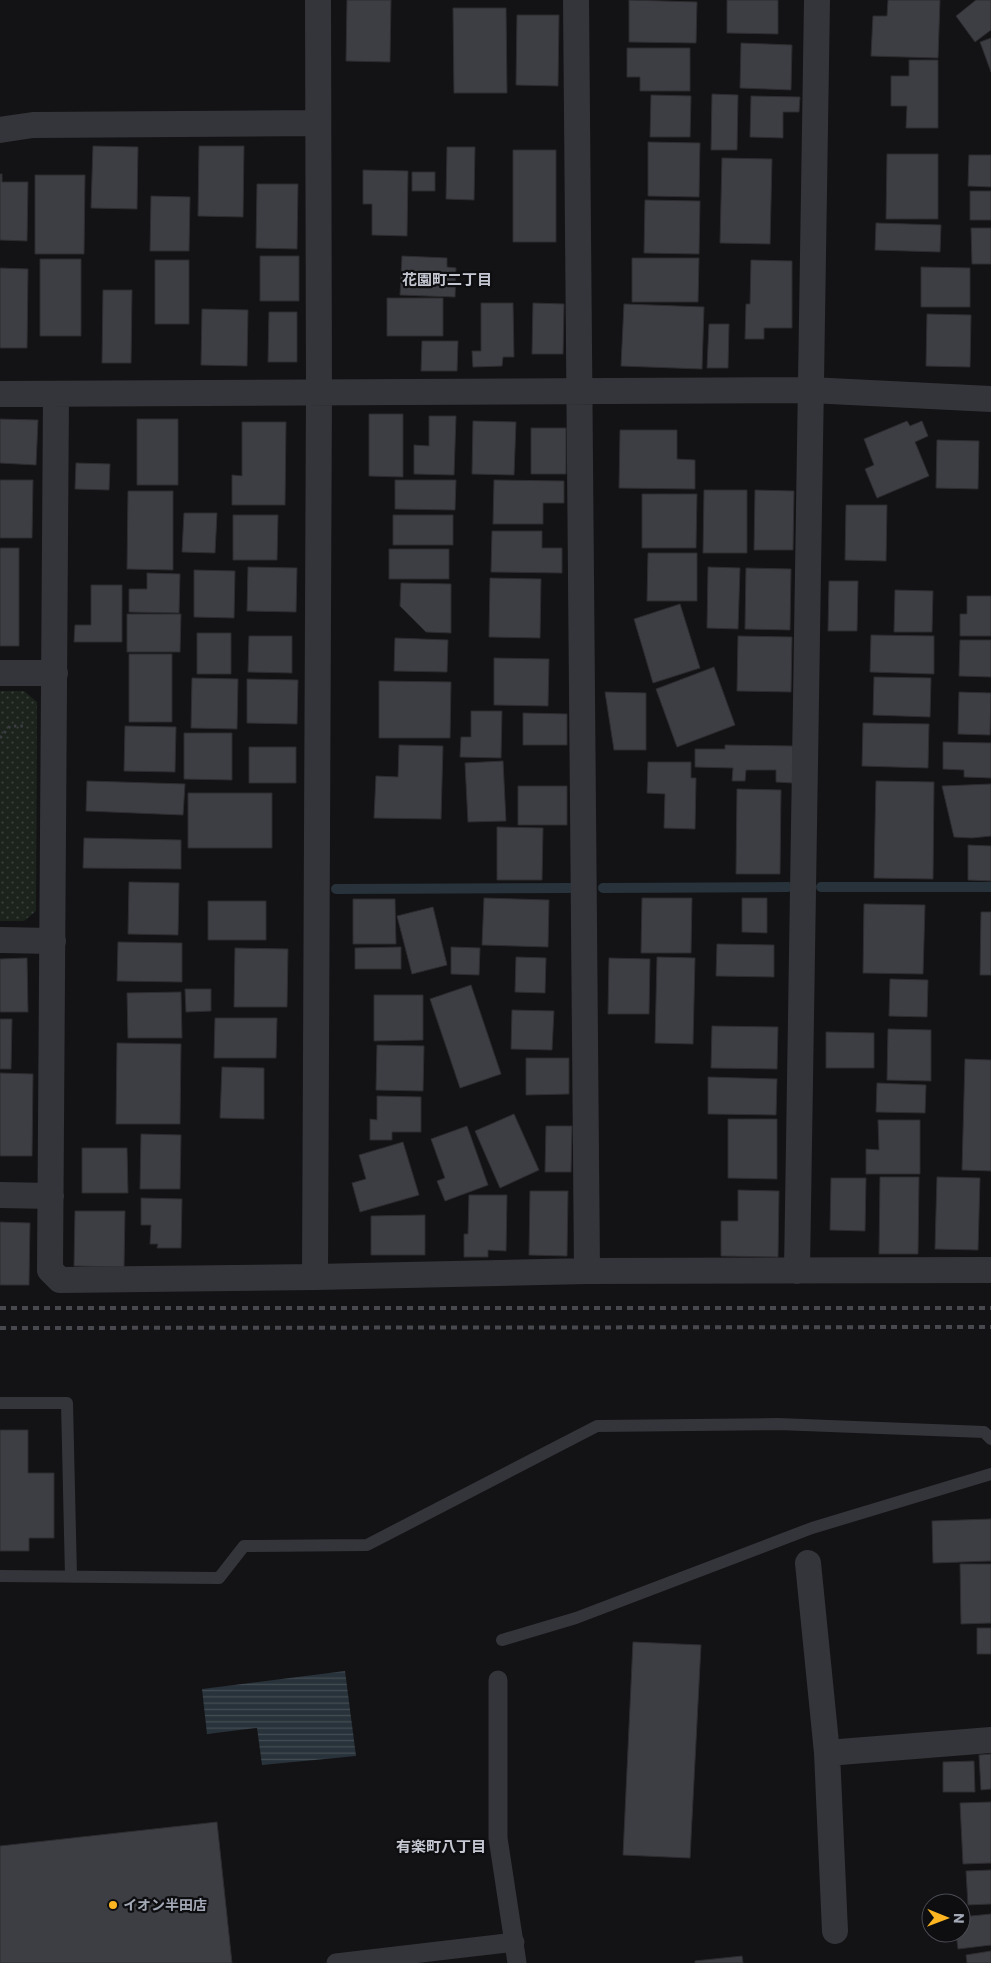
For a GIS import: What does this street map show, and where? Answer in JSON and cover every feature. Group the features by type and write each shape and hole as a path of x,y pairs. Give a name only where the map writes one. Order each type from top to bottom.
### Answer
{"street":[{"path":"315,1277 319,392 318,0"},
{"path":"576,0 586,1270"},
{"path":"796,1271 817,0"},
{"path":"0,130 33,125 318,123"},
{"path":"0,394 810,390 991,399"},
{"path":"56,394 50,1270 60,1280 315,1277 586,1270 991,1270"},
{"path":"0,673 55,674"},
{"path":"0,940 53,941"},
{"path":"0,1195 51,1196"},
{"path":"808,1563 827,1753 835,1931"},
{"path":"498,1680 498,1838 517,1963"},
{"path":"827,1753 991,1740"},
{"path":"336,1963 514,1942"}],"lane":[{"path":"0,1403 67,1403 71,1576"},
{"path":"0,1576 219,1578 244,1546 367,1545 597,1426 778,1424 984,1432 991,1439"},
{"path":"502,1640 576,1618 812,1528 991,1474"}],"shaded area":[{"path":"0,691 24,691 37,702 36,911 24,921 0,921"},
{"path":"345,1671 356,1756 262,1765 257,1728 207,1734 202,1689"}],"building":[{"path":"347,0 391,0 390,62 346,61"},
{"path":"629,0 697,2 696,43 629,42"},
{"path":"727,0 778,0 778,34 727,33"},
{"path":"888,0 940,0 938,58 871,56 873,16 887,16"},
{"path":"976,0 991,0 991,30 975,42 956,16"},
{"path":"453,8 506,8 507,93 454,93"},
{"path":"517,15 559,15 558,86 516,85"},
{"path":"991,38 991,72 980,42"},
{"path":"741,43 792,45 791,90 740,88"},
{"path":"627,48 690,48 690,91 640,91 640,77 627,77"},
{"path":"909,60 938,60 938,128 906,128 907,106 891,106 891,76 909,76"},
{"path":"712,94 738,95 737,150 711,150"},
{"path":"651,95 691,96 690,137 650,137"},
{"path":"751,96 800,97 799,112 783,112 783,138 750,137"},
{"path":"648,142 700,143 699,197 648,196"},
{"path":"93,146 138,147 137,209 91,208"},
{"path":"199,146 244,146 243,217 198,216"},
{"path":"447,147 475,147 474,200 446,199"},
{"path":"513,150 556,150 556,242 513,242"},
{"path":"887,154 938,154 938,219 886,219"},
{"path":"969,155 991,155 991,187 968,186"},
{"path":"722,158 772,159 770,244 720,243"},
{"path":"363,170 408,171 407,236 372,235 372,204 363,204"},
{"path":"412,172 435,172 435,191 412,191"},
{"path":"0,174 2,174 2,182 28,182 27,241 0,240"},
{"path":"35,175 85,175 84,254 35,254"},
{"path":"257,184 298,184 297,249 256,248"},
{"path":"970,191 991,191 991,220 970,220"},
{"path":"151,196 190,197 189,251 150,251"},
{"path":"645,200 700,201 699,254 644,253"},
{"path":"876,223 941,225 940,252 875,250"},
{"path":"971,228 991,228 991,264 972,264"},
{"path":"260,256 299,256 299,301 260,301"},
{"path":"402,256 447,258 447,267 456,268 455,297 400,295"},
{"path":"632,258 699,258 698,302 632,302"},
{"path":"40,259 81,259 81,336 40,336"},
{"path":"155,260 189,260 189,324 155,324"},
{"path":"751,260 792,261 792,328 764,328 764,339 745,339 746,304 750,304"},
{"path":"921,267 970,268 970,307 921,307"},
{"path":"0,268 28,269 27,348 0,348"},
{"path":"103,290 132,290 131,363 102,363"},
{"path":"387,298 443,298 443,336 387,336"},
{"path":"481,303 513,303 514,357 503,357 502,366 473,367 472,351 481,351"},
{"path":"533,303 564,304 563,354 532,354"},
{"path":"624,304 704,307 702,369 621,366"},
{"path":"202,309 248,310 247,366 201,365"},
{"path":"269,312 297,312 297,362 268,362"},
{"path":"927,314 971,315 970,367 926,366"},
{"path":"709,324 729,324 728,368 707,368"},
{"path":"422,341 458,341 457,371 421,371"},
{"path":"369,414 403,414 403,477 369,476"},
{"path":"429,416 456,416 454,475 414,474 414,445 429,446"},
{"path":"0,419 38,420 36,465 0,463"},
{"path":"137,419 178,419 178,485 137,485"},
{"path":"473,421 516,422 514,475 472,474"},
{"path":"907,421 910,426 922,421 928,436 915,442 929,476 877,498 865,469 874,465 864,439"},
{"path":"242,422 286,422 285,505 232,505 232,475 242,476"},
{"path":"531,428 566,428 566,474 531,474"},
{"path":"620,430 677,430 677,459 695,460 695,489 619,488"},
{"path":"937,440 979,441 978,489 936,488"},
{"path":"76,463 110,464 109,490 75,489"},
{"path":"0,480 33,480 32,538 0,538"},
{"path":"395,480 456,480 455,510 395,509"},
{"path":"494,480 564,481 564,503 543,503 543,524 493,524"},
{"path":"704,490 747,490 747,553 703,553"},
{"path":"755,490 794,491 793,550 754,550"},
{"path":"128,491 173,491 173,570 127,569"},
{"path":"642,494 697,494 696,548 642,548"},
{"path":"846,505 887,505 886,561 845,560"},
{"path":"184,513 217,513 215,553 182,552"},
{"path":"233,515 278,515 277,560 233,560"},
{"path":"393,515 453,515 453,545 393,545"},
{"path":"492,531 542,531 542,548 562,548 562,573 491,572"},
{"path":"0,548 19,548 19,646 0,646"},
{"path":"389,549 449,549 449,579 389,579"},
{"path":"648,553 697,553 697,601 647,601"},
{"path":"248,567 297,568 296,612 247,611"},
{"path":"708,567 740,568 738,629 707,628"},
{"path":"746,568 791,569 790,630 745,629"},
{"path":"194,570 235,571 234,618 194,617"},
{"path":"147,573 180,574 179,613 129,612 129,589 147,589"},
{"path":"490,578 541,579 540,638 489,637"},
{"path":"829,581 858,581 857,631 828,631"},
{"path":"401,583 451,584 451,633 426,632 400,606"},
{"path":"91,585 122,585 122,642 74,642 75,625 91,625"},
{"path":"895,590 933,591 932,632 894,632"},
{"path":"967,596 991,596 991,636 960,636 960,614 967,614"},
{"path":"680,604 700,668 653,683 634,619"},
{"path":"127,614 181,614 180,652 127,652"},
{"path":"197,633 231,633 231,674 197,674"},
{"path":"871,635 934,636 934,674 870,672"},
{"path":"249,636 292,636 292,673 248,672"},
{"path":"738,636 792,637 791,692 737,691"},
{"path":"395,638 448,640 447,672 394,671"},
{"path":"960,640 991,640 991,677 959,676"},
{"path":"129,654 172,654 172,722 129,722"},
{"path":"494,658 549,659 548,706 494,705"},
{"path":"714,667 735,725 677,747 656,689"},
{"path":"874,677 931,678 930,717 873,715"},
{"path":"192,678 238,679 237,729 191,728"},
{"path":"247,679 298,680 297,724 247,723"},
{"path":"379,681 451,682 450,738 379,738"},
{"path":"605,692 646,693 646,750 614,750"},
{"path":"959,692 991,693 990,735 958,734"},
{"path":"471,711 502,711 501,758 460,757 461,737 471,737"},
{"path":"523,713 567,714 567,745 523,745"},
{"path":"863,723 929,724 928,768 862,766"},
{"path":"125,726 176,727 175,772 124,771"},
{"path":"184,733 232,733 232,780 184,779"},
{"path":"943,742 991,743 991,778 964,777 964,770 943,769"},
{"path":"399,745 443,746 441,819 374,818 376,776 398,777"},
{"path":"725,745 793,746 793,783 776,782 776,770 746,770 745,781 732,781 733,768 695,767 695,749 725,749"},
{"path":"249,747 296,747 296,783 249,783"},
{"path":"503,761 506,821 468,822 465,763"},
{"path":"648,762 691,762 691,778 696,778 695,829 664,828 665,794 647,793"},
{"path":"87,781 185,784 183,815 86,811"},
{"path":"876,781 934,782 933,879 874,878"},
{"path":"991,784 991,836 954,837 942,786"},
{"path":"518,786 567,786 567,825 518,825"},
{"path":"737,789 781,790 780,874 736,874"},
{"path":"188,793 272,793 272,848 188,848"},
{"path":"497,827 543,828 542,880 497,880"},
{"path":"84,838 181,840 181,869 83,868"},
{"path":"968,845 991,846 991,881 968,880"},
{"path":"129,882 179,883 178,935 128,934"},
{"path":"484,898 549,900 548,947 482,945"},
{"path":"642,898 692,898 691,953 641,953"},
{"path":"742,898 767,898 767,933 742,932"},
{"path":"353,899 395,899 396,944 353,944"},
{"path":"208,901 266,901 266,940 208,940"},
{"path":"864,904 925,905 923,974 863,973"},
{"path":"433,907 447,965 412,974 397,916"},
{"path":"981,912 991,912 991,975 980,975"},
{"path":"118,942 182,943 182,982 117,981"},
{"path":"717,944 774,945 774,977 716,976"},
{"path":"401,947 401,969 355,969 355,948"},
{"path":"451,947 480,948 479,975 451,974"},
{"path":"235,948 288,949 287,1007 234,1007"},
{"path":"516,957 546,958 545,993 515,992"},
{"path":"657,957 695,958 693,1044 655,1043"},
{"path":"27,958 28,1012 0,1012 0,959"},
{"path":"609,958 650,959 649,1014 608,1014"},
{"path":"890,979 928,980 927,1017 889,1016"},
{"path":"471,985 501,1074 460,1088 430,999"},
{"path":"185,989 211,989 211,1011 186,1012"},
{"path":"181,992 182,1038 128,1038 127,993"},
{"path":"374,995 423,995 423,1040 374,1041"},
{"path":"512,1010 554,1011 552,1050 511,1049"},
{"path":"215,1018 277,1018 276,1058 214,1058"},
{"path":"0,1019 12,1019 11,1069 0,1069"},
{"path":"712,1026 778,1027 777,1069 711,1068"},
{"path":"888,1029 931,1030 931,1081 887,1080"},
{"path":"826,1032 874,1033 874,1068 826,1068"},
{"path":"117,1043 181,1044 180,1124 116,1124"},
{"path":"377,1045 424,1046 423,1091 376,1090"},
{"path":"526,1058 569,1058 569,1094 526,1095"},
{"path":"965,1059 991,1060 991,1171 962,1170"},
{"path":"222,1067 264,1068 264,1119 220,1118"},
{"path":"0,1073 33,1074 32,1156 0,1156"},
{"path":"708,1077 777,1079 776,1115 708,1114"},
{"path":"877,1083 926,1085 925,1113 876,1112"},
{"path":"377,1096 421,1097 421,1132 392,1132 392,1140 370,1140 370,1119 377,1120"},
{"path":"514,1114 539,1170 500,1188 475,1131"},
{"path":"728,1119 777,1119 777,1179 728,1178"},
{"path":"878,1120 920,1120 920,1174 866,1174 866,1149 879,1150"},
{"path":"467,1126 488,1185 445,1201 437,1181 445,1178 431,1139"},
{"path":"546,1126 572,1126 571,1172 545,1172"},
{"path":"141,1134 181,1135 180,1189 140,1189"},
{"path":"403,1142 419,1195 360,1212 352,1183 366,1179 359,1155"},
{"path":"82,1148 127,1148 128,1193 82,1193"},
{"path":"880,1177 919,1177 918,1254 879,1254"},
{"path":"937,1177 980,1178 978,1250 935,1249"},
{"path":"831,1178 866,1178 865,1231 830,1230"},
{"path":"738,1190 779,1191 778,1257 721,1256 721,1221 738,1221"},
{"path":"530,1191 568,1191 567,1256 529,1255"},
{"path":"469,1195 507,1195 506,1251 488,1250 488,1257 464,1257 464,1234 468,1234"},
{"path":"141,1198 182,1199 181,1248 157,1248 158,1244 150,1244 151,1225 141,1225"},
{"path":"75,1211 125,1211 124,1267 74,1266"},
{"path":"425,1215 425,1255 371,1255 371,1216"},
{"path":"0,1222 30,1223 29,1285 0,1285"},
{"path":"0,1430 28,1430 28,1473 54,1473 54,1538 29,1538 29,1551 0,1551"},
{"path":"991,1519 991,1561 933,1563 932,1521"},
{"path":"960,1564 991,1564 991,1623 961,1624"},
{"path":"977,1628 991,1628 991,1654 977,1654"},
{"path":"633,1642 701,1645 690,1858 623,1855"},
{"path":"991,1754 991,1789 981,1790 979,1755"},
{"path":"974,1761 975,1792 943,1792 943,1762"},
{"path":"991,1802 991,1863 963,1864 960,1803"},
{"name":"イオン半田店","path":"217,1822 232,1963 0,1963 0,1846"},
{"path":"991,1870 991,1904 971,1905 971,1893 967,1893 966,1871"},
{"path":"991,1914 991,1945 958,1949 957,1943 971,1943 971,1916"},
{"path":"991,1951 991,1963 967,1963 966,1955"},
{"path":"742,1956 743,1963 695,1963 695,1961"}],"waterway":[{"path":"603,888 788,887"},
{"path":"821,887 991,887"},
{"path":"336,889 569,888"}],"railway":[{"path":"0,1308 991,1308"},
{"path":"0,1328 991,1327"}],"place":[{"name":"イオン半田店","path":"113,1905"}],"district":[{"name":"花園町二丁目","path":"447,280"},
{"name":"有楽町八丁目","path":"441,1847"}]}
